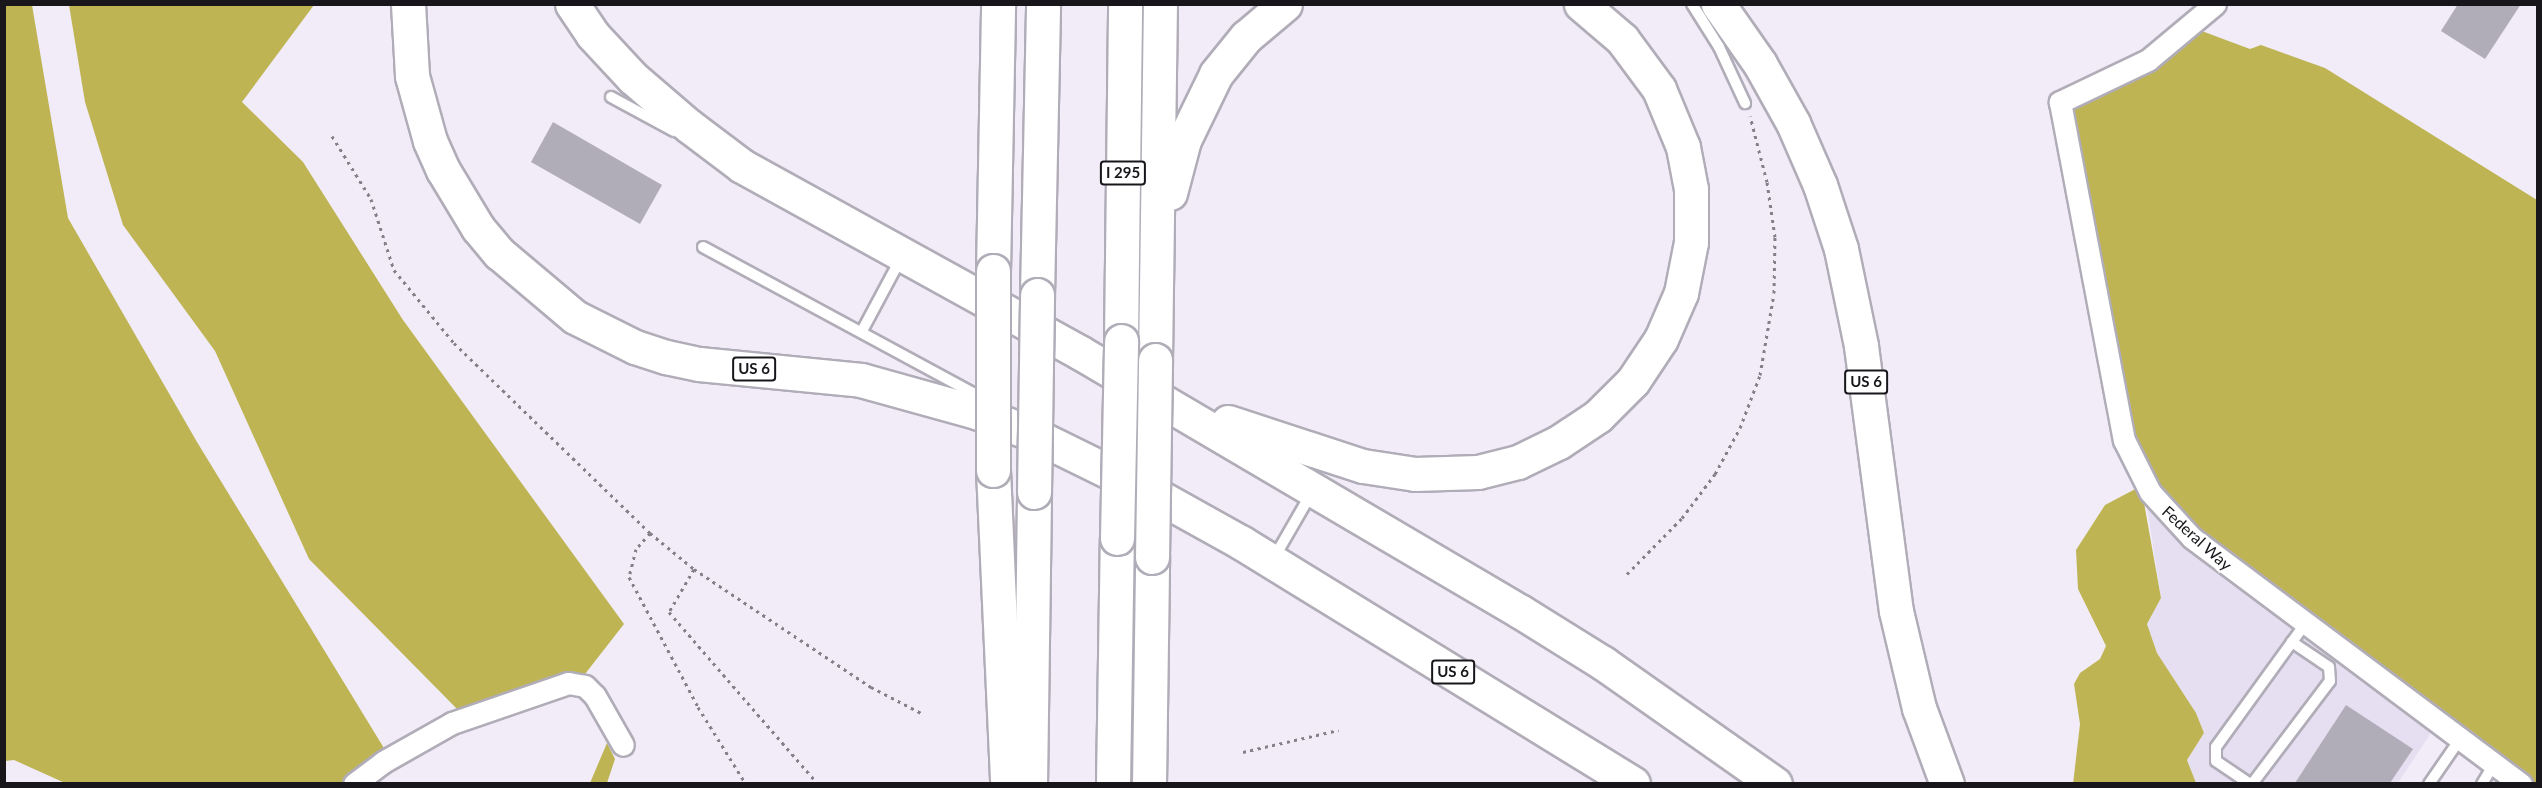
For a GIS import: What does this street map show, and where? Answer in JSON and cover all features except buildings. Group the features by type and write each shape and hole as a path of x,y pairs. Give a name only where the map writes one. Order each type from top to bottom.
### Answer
{"highway":[{"name":"US 6","path":"408,4 408,42 417,98 448,180 499,254 575,317 635,347 699,364 850,378 966,409 1066,450 1182,509 1272,561 1633,783"},
{"path":"572,4 612,57 688,126 742,166 1079,352 1314,489 1578,647 1775,783"},
{"path":"992,4 996,75"},
{"path":"998,4 993,271 993,470 1007,783"},
{"path":"1030,783 1042,4"},
{"name":"I 295","path":"1113,783 1125,4"},
{"path":"1149,783 1160,4"},
{"path":"1156,293 1170,189 1194,115 1229,55 1284,4"},
{"path":"1079,352 1251,431 1335,458 1389,471 1437,475 1478,472 1526,459 1580,430 1633,381 1661,339 1687,268 1692,214 1683,147 1659,89 1622,39 1581,4"},
{"name":"US 6","path":"1718,4 1760,64 1793,123 1820,185 1840,249 1861,346 1898,622 1919,708 1947,783"}],"street":[{"name":"Federal Way","path":"2215,4 2166,47 2060,102 2119,420 2140,474 2162,508 2216,557 2521,783"},
{"path":"354,783 382,762 452,723 568,683 585,686 595,696 623,745"}],"lane":[{"path":"1692,4 1719,47 1745,103"},
{"path":"611,97 801,200"},
{"path":"703,247 862,331 1182,509"},
{"path":"862,331 902,255"},
{"path":"1272,561 1314,489"},
{"path":"2292,642 2329,667 2330,681 2251,783 2216,761 2216,747 2305,624"},
{"path":"2429,783 2460,740"},
{"path":"2482,783 2493,764"}],"path":[{"path":"1627,574 1682,518 1715,474 1740,428 1760,375 1774,293 1775,237 1761,154 1745,103"},
{"path":"332,136 371,199 387,254 401,281 454,343 650,533 694,569 871,687 922,714"},
{"path":"650,533 633,555 629,577 698,706 746,783"},
{"path":"694,569 669,612 818,783"},
{"path":"1243,752 1338,730"}],"shaded area":[{"path":"4,5 32,5 68,218 197,442 390,758 354,783 65,783 14,760 5,761"},
{"path":"69,5 314,5 242,102 303,162 403,320 624,624 578,683 461,713 309,559 215,351 123,225 85,102"},
{"path":"2191,27 2250,49 2261,45 2325,68 2537,200 2537,783 2523,783 2176,520 2121,422 2066,99"},
{"path":"2141,486 2161,598 2147,624 2157,653 2196,713 2204,733 2187,760 2196,783 2073,784 2080,724 2074,684 2080,673 2100,659 2106,646 2078,589 2076,550 2105,505"},
{"path":"2146,500 2438,722 2398,783 2196,783 2187,760 2204,733 2196,713 2157,653 2147,624 2161,598"},
{"path":"607,743 615,759 607,783 590,783"}]}
